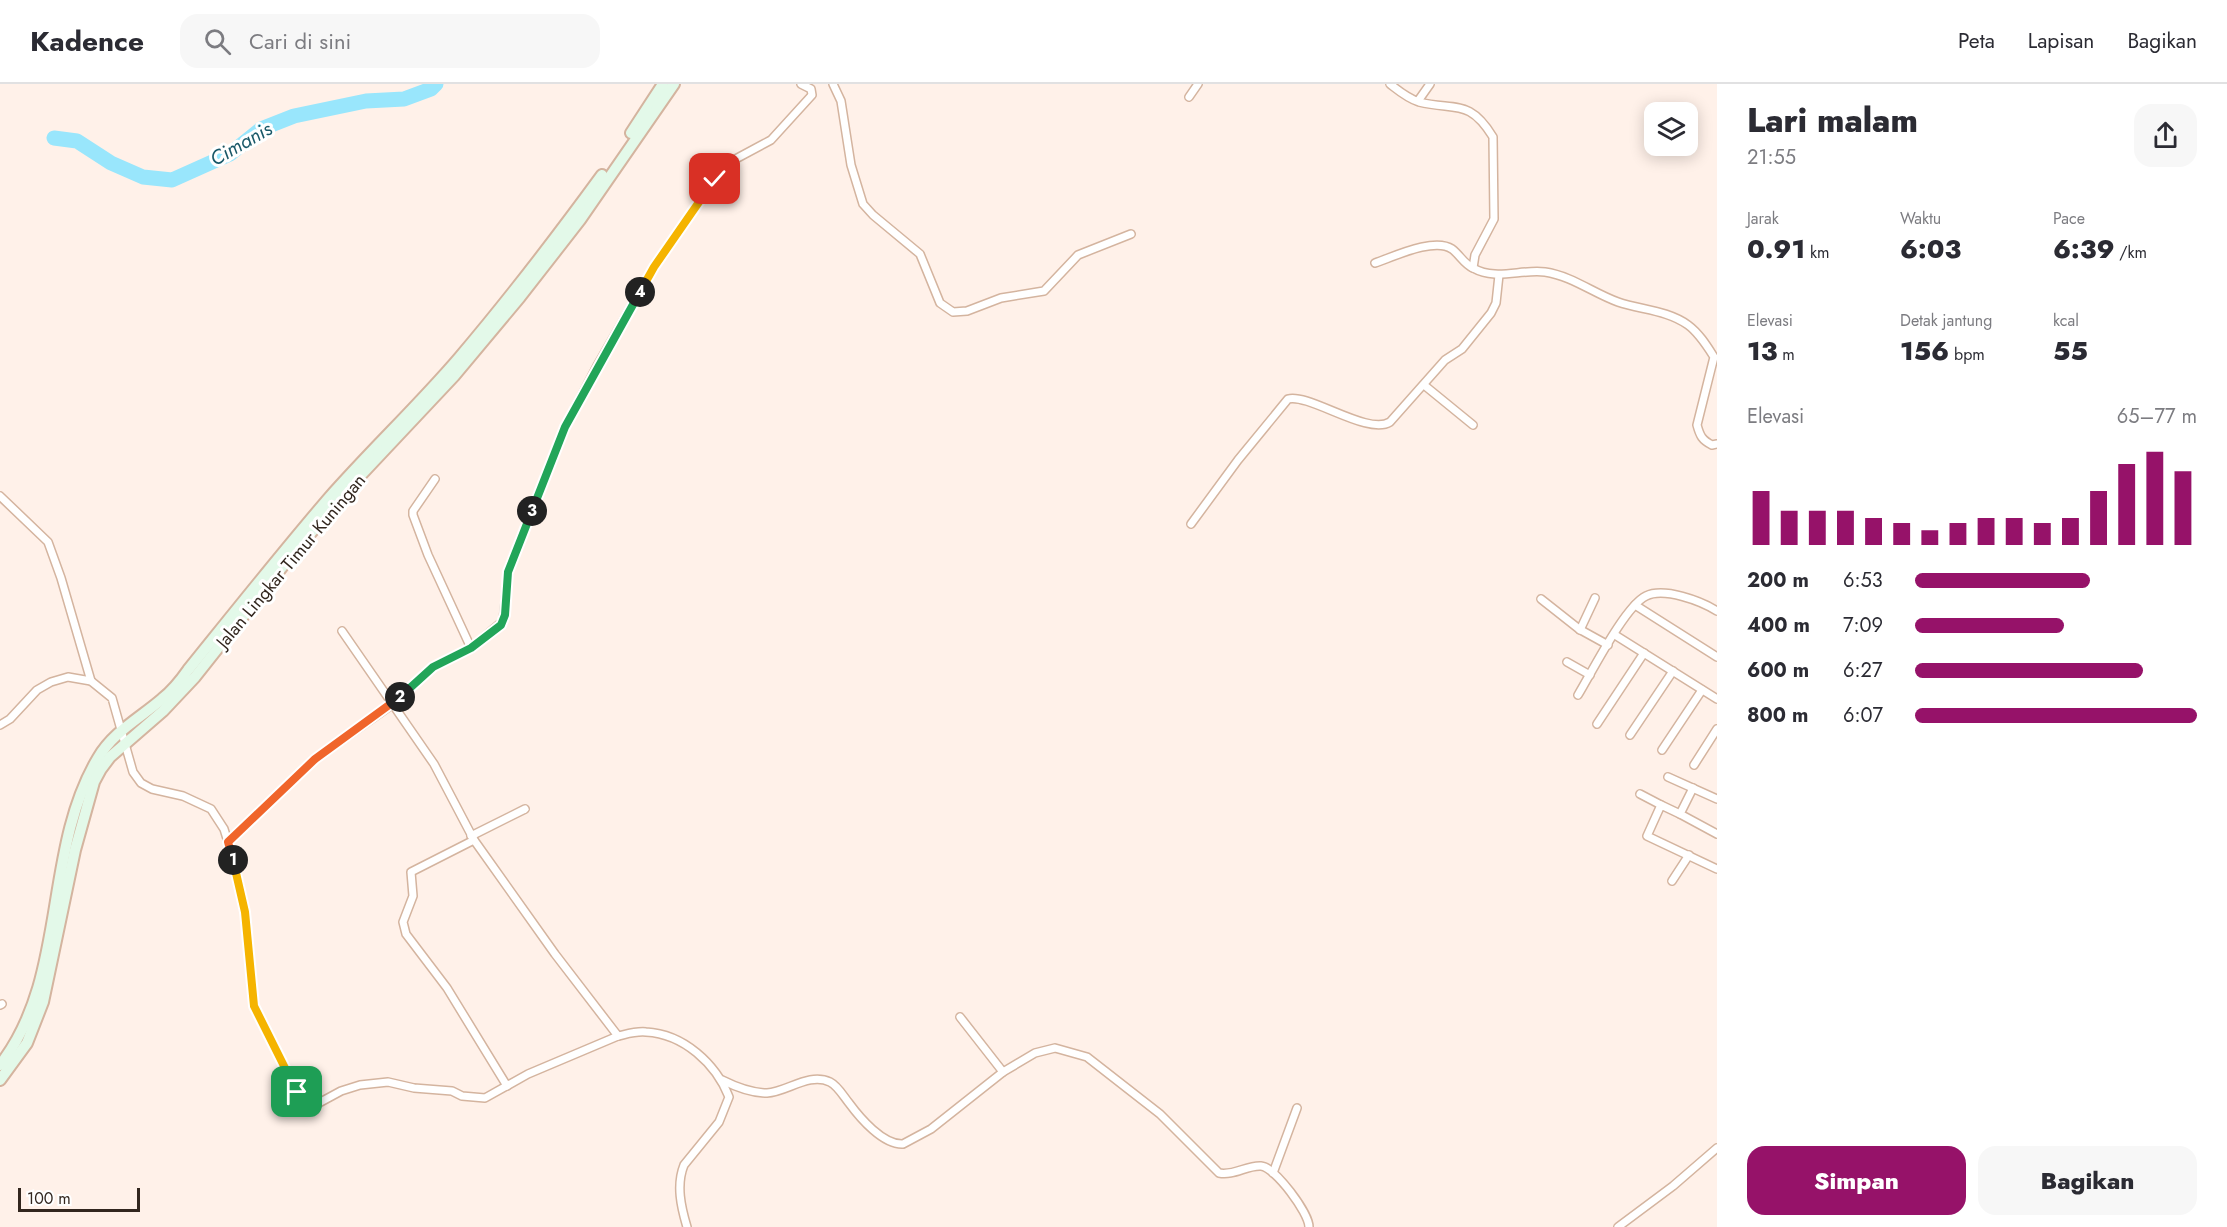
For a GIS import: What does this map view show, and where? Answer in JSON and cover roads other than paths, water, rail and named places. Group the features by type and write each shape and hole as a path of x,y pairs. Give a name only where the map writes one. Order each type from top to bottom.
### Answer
{"main road":[{"name":"Jalan Lingkar Timur Kuningan","path":"0,1065 22,1035 34,1002 48,942 68,831 81,793 97,758 107,744 122,730 165,697 328,499 457,360 542,257 616,155 663,84"},
{"name":"Jalan Lingkar Timur Kuningan","path":"0,1080 27,1043 43,1002 75,850 94,782 110,757 163,711 195,677 284,564 360,476 454,376 580,220 674,84"}],"street":[{"path":"228,842 315,759 393,704 433,667 471,648 503,621 509,568 565,427 654,267 723,170 734,159 771,140 812,95 811,89 801,84"},
{"path":"832,84 840,101 851,165 863,204 920,254 940,303 953,312 967,311 1001,298 1044,291 1078,255 1131,234"},
{"path":"1189,97 1198,84"},
{"path":"1390,84 1405,96 1418,101 1466,109 1473,113 1493,137 1494,219 1475,255 1473,268"},
{"path":"1418,101 1430,84"},
{"path":"1375,263 1417,248 1439,247 1453,250 1482,273 1499,275 1522,271 1547,272 1572,280 1618,302 1659,311 1688,325 1705,342 1714,357 1697,425 1700,436 1705,442 1712,445 1717,444"},
{"path":"1191,524 1238,460 1288,399 1296,398 1341,416 1385,425 1445,360 1462,350 1495,308 1499,275"},
{"path":"1424,385 1473,425"},
{"path":"435,479 413,511 413,515 428,555 471,648"},
{"path":"0,496 48,542 62,578 91,681"},
{"path":"1578,695 1635,605 1646,596 1659,593 1689,598 1717,611"},
{"path":"1580,630 1595,598"},
{"path":"1541,599 1580,630 1608,645"},
{"path":"1635,605 1717,657"},
{"path":"342,631 434,764 472,838 555,954 618,1036"},
{"path":"1615,635 1717,699"},
{"path":"1597,724 1644,653"},
{"path":"1567,662 1590,675"},
{"path":"1630,735 1673,671"},
{"path":"0,725 10,719 37,690 51,682 68,677 91,681 112,698 133,772 141,783 152,789 183,795 211,809 224,829 245,912 254,1006 302,1098 317,1104 341,1091 360,1085 388,1082 485,1098 528,1074 618,1036 646,1032 669,1038 689,1047 705,1059 722,1080 729,1097 719,1122 684,1166 679,1179 687,1227"},
{"path":"1662,750 1702,690"},
{"path":"1694,765 1717,729"},
{"path":"1668,777 1717,799"},
{"path":"1680,814 1693,788"},
{"path":"1640,794 1717,834"},
{"path":"1661,805 1647,836 1717,869"},
{"path":"507,1086 447,988 406,934 403,922 413,896 410,874 525,809"},
{"path":"1672,880 1689,855"},
{"path":"960,1017 1002,1072"},
{"path":"722,1080 740,1088 768,1093 799,1082 820,1080 831,1082 865,1121 890,1141 903,1144 931,1129 1002,1072 1042,1050 1055,1048 1086,1057 1160,1114 1220,1173 1225,1174 1258,1166 1266,1167 1305,1213 1308,1227"},
{"path":"1273,1173 1297,1108"},
{"path":"1618,1227 1673,1186 1717,1148"}],"waterway":[{"name":"Cimanis","path":"54,138 77,141 111,163 143,177 172,180 230,154 261,129 294,116 366,101 404,99 431,89 436,84"}]}
